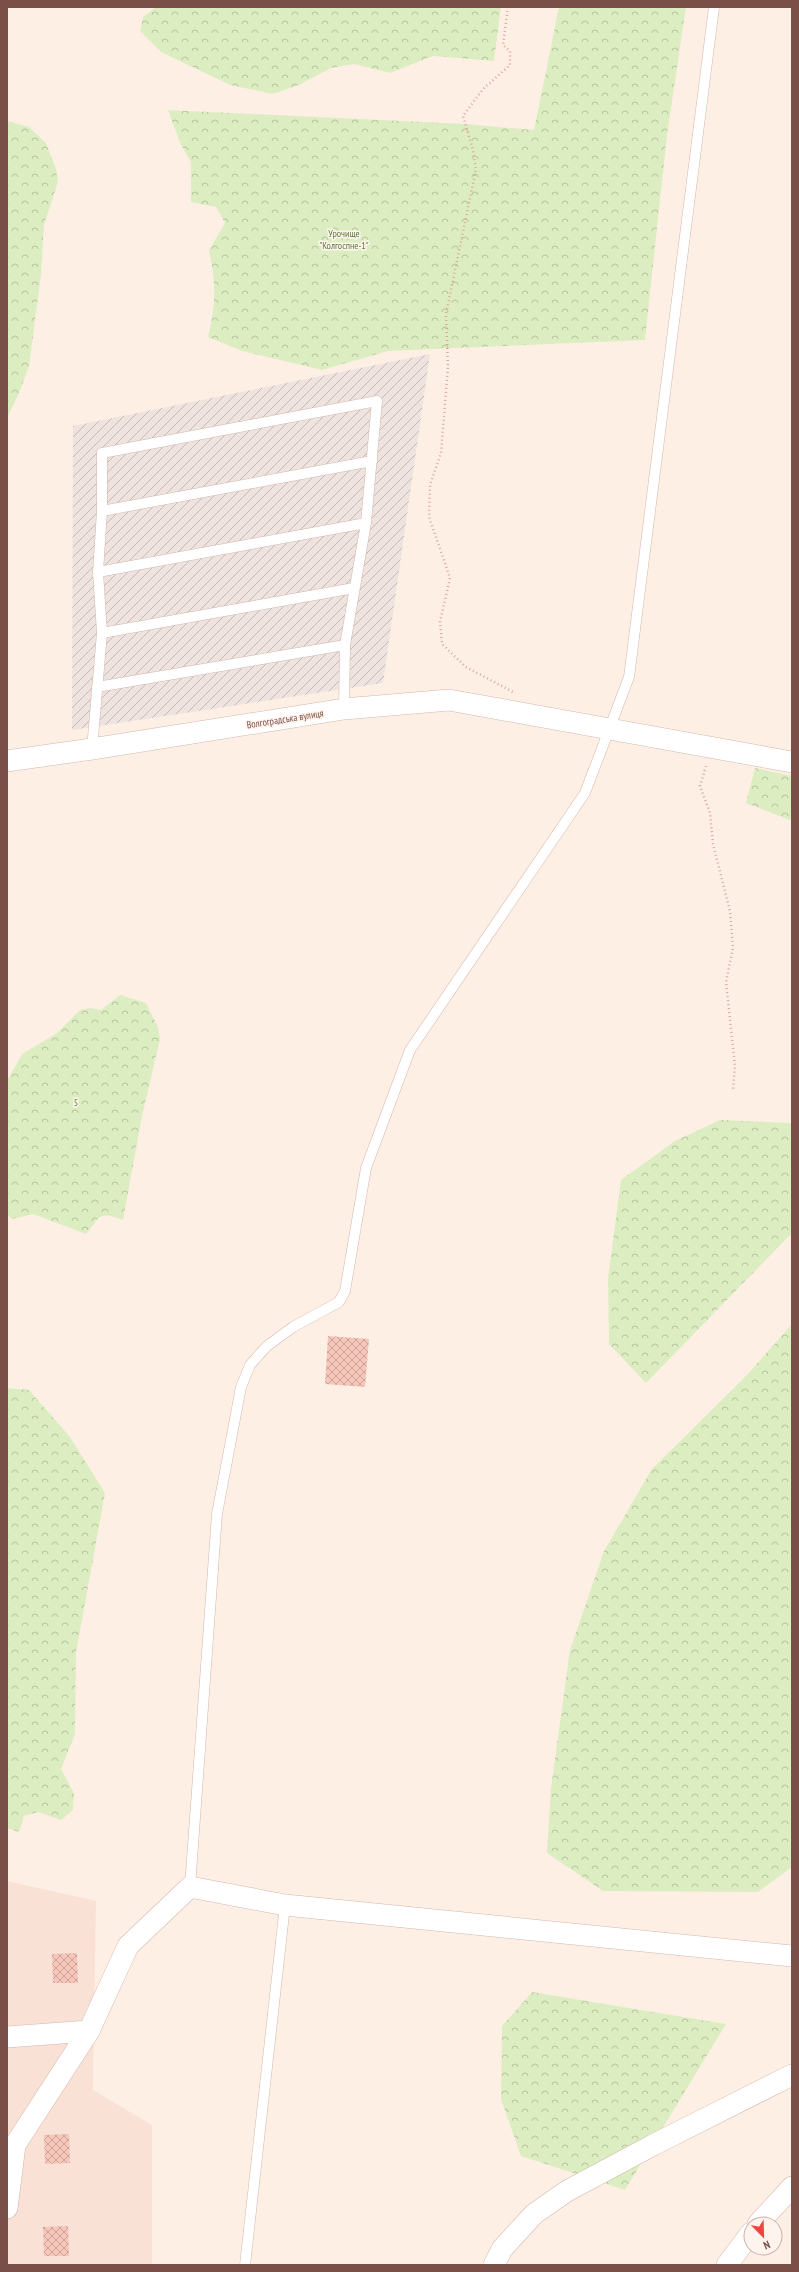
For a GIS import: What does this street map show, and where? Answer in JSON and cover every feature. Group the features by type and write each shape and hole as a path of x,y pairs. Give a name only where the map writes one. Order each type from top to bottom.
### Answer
{"street":[{"name":"Волгоградська вулиця","path":"7,761 92,750 344,709 449,700 792,762"},
{"path":"7,2208 15,2145 89,2031 128,1946 190,1886 286,1904 792,1956"},
{"path":"7,2037 89,2031"},
{"path":"494,2265 502,2249 534,2214 567,2191 653,2145 792,2075"},
{"path":"765,2216 792,2187"},
{"path":"727,2265 743,2244"}],"lane":[{"path":"190,1886 217,1514 241,1387 250,1365 267,1346 293,1327 339,1302 344,1291 366,1168 410,1050 573,814 585,794 629,677 714,7"},
{"path":"92,750 102,633 98,572 102,511 102,453 377,402 366,523 345,645 344,709"},
{"path":"102,511 372,461"},
{"path":"98,572 366,523"},
{"path":"102,633 354,588"},
{"path":"97,687 345,645"},
{"path":"245,2265 286,1904"}],"path":[{"path":"508,7 503,45 510,51 510,66 483,89 463,116 473,150 476,169 446,314 448,366 441,453 430,485 429,517 450,578 440,622 442,644 466,667 514,692"},
{"path":"716,748 707,762 700,786 710,813 713,844 730,912 733,948 726,982 735,1066 733,1090"}],"shaded area":[{"path":"430,354 383,683 72,730 73,426"},
{"path":"7,1881 96,1901 93,2090 152,2125 152,2265 7,2265"}],"green space":[{"path":"156,7 501,7 494,61 433,56 390,73 354,64 331,68 299,85 273,94 230,85 161,52 140,31 143,17"},
{"name":"Урочище \"Колгоспне-1\"","path":"559,7 686,7 667,135 645,340 388,351 322,370 242,351 208,337 214,304 213,273 209,250 225,223 216,207 191,202 191,162 180,143 168,110 466,124 534,130"},
{"path":"7,121 29,127 46,143 56,169 58,182 44,225 41,275 29,366 19,393 7,418"},
{"path":"755,768 792,776 792,821 746,803"},
{"name":"5","path":"120,995 146,1003 158,1027 160,1039 142,1116 123,1220 105,1215 101,1216 86,1234 33,1214 12,1219 7,1215 7,1081 22,1054 57,1033 80,1010 90,1008 101,1010"},
{"path":"720,1120 792,1123 792,1233 646,1383 609,1344 608,1278 621,1180 675,1141"},
{"path":"792,1324 792,1867 758,1892 603,1891 547,1853 551,1788 570,1650 604,1551 652,1469 748,1374"},
{"path":"7,1388 29,1390 70,1437 105,1493 76,1653 75,1734 61,1769 74,1793 73,1810 61,1820 38,1812 24,1816 19,1832 7,1828"},
{"path":"532,1992 726,2024 625,2190 521,2156 501,2099 502,2026"}],"building":[{"path":"328,1336 369,1339 365,1387 325,1384"},
{"path":"77,1953 78,1983 53,1983 52,1954"},
{"path":"69,2134 70,2163 45,2164 44,2135"},
{"path":"68,2226 69,2256 44,2256 43,2227"}]}
